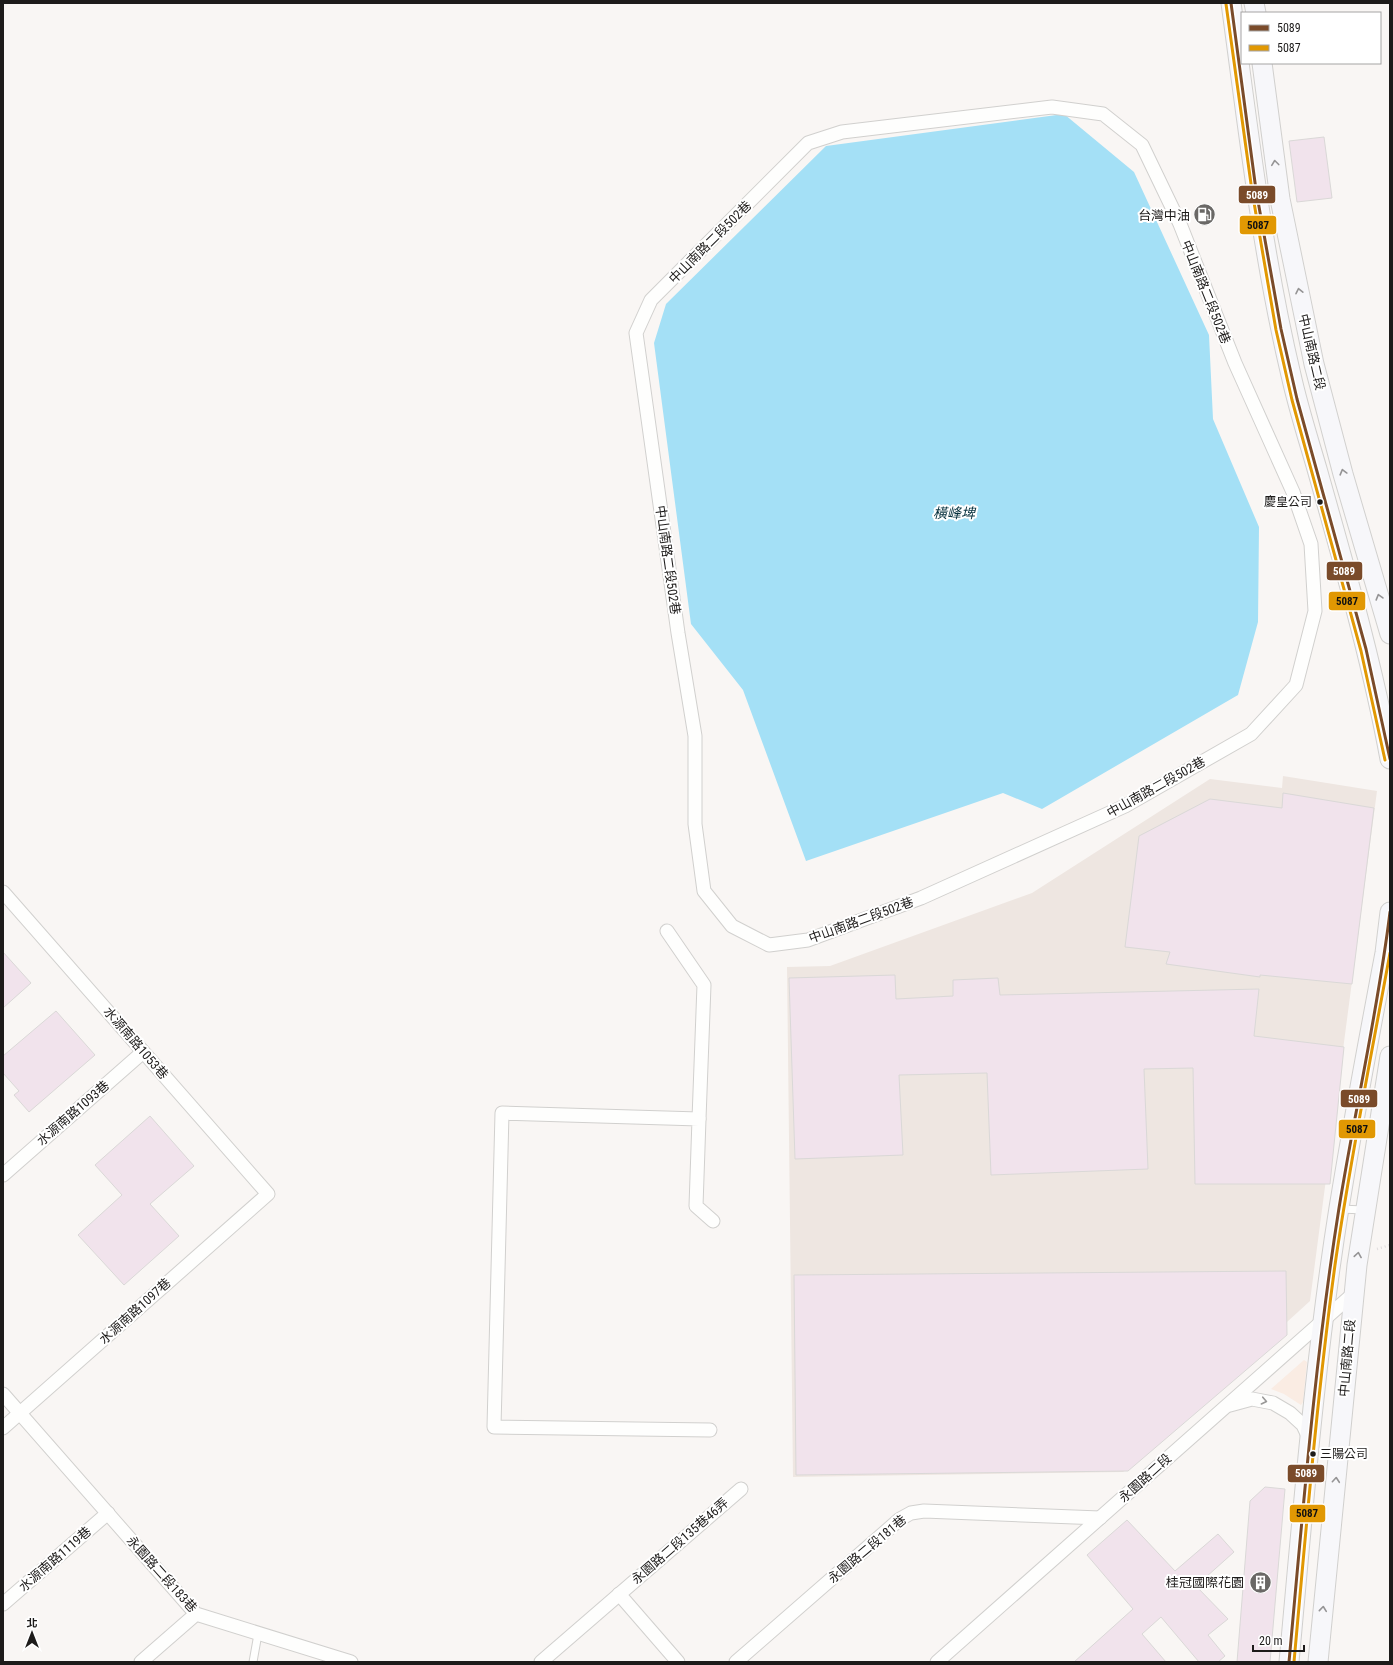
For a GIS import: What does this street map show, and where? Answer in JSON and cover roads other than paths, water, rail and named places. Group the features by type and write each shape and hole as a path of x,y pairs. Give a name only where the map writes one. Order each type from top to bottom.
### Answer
{"main road":[{"name":"中山南路二段","path":"1231,3 1258,201 1291,376 1367,653 1379,700 1390,759"},
{"name":"中山南路二段","path":"1262,64 1280,199 1314,364 1343,474 1390,634"},
{"name":"中山南路二段","path":"1289,1662 1310,1440 1324,1319 1339,1209 1385,952 1390,912"},
{"name":"中山南路二段","path":"1318,1662 1353,1294 1390,1056"}],"street":[{"name":"中山南路二段502巷","path":"1052,107 1103,114 1142,145 1180,224 1235,363 1293,492 1311,544 1315,611 1296,685 1251,734 1125,806 921,898 808,940 769,945 732,926 704,891 695,824 695,736 678,633 636,333 651,300 808,144 842,132 1052,107"},
{"name":"水源南路1053巷","path":"3,892 268,1194"},
{"path":"667,931 704,985 696,1206 713,1221"},
{"name":"水源南路1093巷","path":"3,1175 143,1052"},
{"path":"699,1119 502,1113 494,1427 710,1430"},
{"name":"水源南路1097巷","path":"3,1428 268,1194"},
{"name":"永園路二段","path":"937,1662 1353,1294"},
{"name":"永園路二段183巷","path":"3,1394 196,1614 351,1662"},
{"path":"1226,1406 1252,1399 1273,1403 1290,1413 1303,1425 1310,1440"},
{"name":"永園路二段135巷46弄","path":"541,1662 741,1489"},
{"name":"永園路二段181巷","path":"736,1662 900,1519 911,1513 924,1512 1100,1518"},
{"name":"水源南路1119巷","path":"3,1604 108,1513"},
{"path":"619,1594 678,1662"},
{"path":"141,1662 196,1614"}],"lane":[{"path":"1339,1209 1365,1210"},
{"path":"253,1662 258,1634"}],"water":[{"name":"橫峰埤","path":"1064,114 1134,172 1209,335 1213,419 1259,527 1258,622 1238,695 1042,809 1003,793 806,861 743,690 691,624 654,343 666,304 826,146"}],"place":[{"name":"台灣中油","path":"1205,215"},
{"name":"慶皇公司","path":"1320,502"},
{"name":"三陽公司","path":"1313,1454"},
{"name":"桂冠國際花園","path":"1260,1582"}]}
